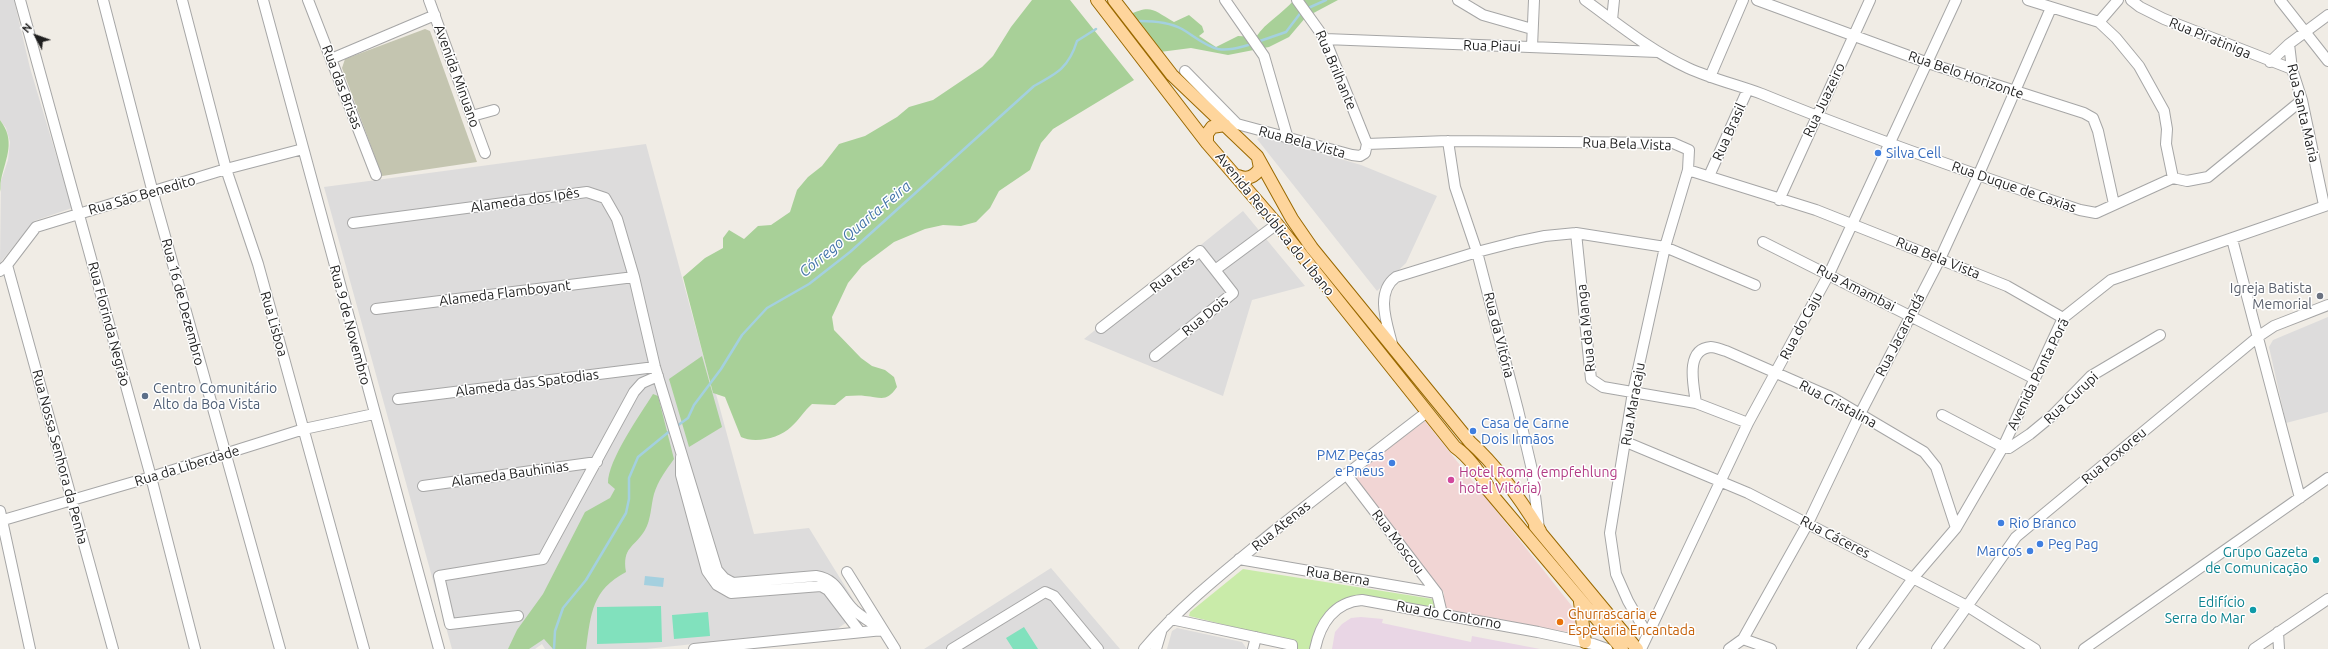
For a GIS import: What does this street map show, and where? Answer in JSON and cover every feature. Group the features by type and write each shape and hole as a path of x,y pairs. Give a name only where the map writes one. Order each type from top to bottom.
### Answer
{"main road":[{"name":"Avenida República do Líbano","path":"1098,0 1207,143 1238,176 1277,224 1455,447 1459,457 1481,484 1492,494 1622,649"},
{"name":"Avenida República do Líbano","path":"1114,0 1172,75 1231,125 1257,156 1292,219 1312,248 1470,442 1478,458 1526,518 1540,531 1637,649"},
{"path":"1207,143 1207,134 1212,127 1231,125"},
{"path":"1238,176 1247,178 1258,171 1260,165 1257,156"},
{"path":"1580,600 1585,642"}],"street":[{"name":"Rua Florinda Negrão","path":"20,0 151,477 195,649"},
{"name":"Rua 16 de Dezembro","path":"103,0 153,193 280,649"},
{"name":"Rua Lisboa","path":"182,0 226,169 258,264 364,649"},
{"name":"Rua 9 de Novembro","path":"263,0 374,414 439,649"},
{"name":"Rua das Brisas","path":"308,0 376,175"},
{"name":"Avenida Minuano","path":"429,0 485,153"},
{"path":"1225,0 1264,56 1288,139"},
{"path":"1458,0 1483,15 1532,29"},
{"path":"1532,47 1534,0"},
{"name":"Rua Duque de Caxias","path":"1586,0 1658,52 1688,68 1710,77 1748,89 1890,144 1978,176 2080,210 2096,213 2173,178 2187,181 2208,177 2302,100"},
{"path":"1612,20 1614,0"},
{"path":"1710,77 1743,0"},
{"name":"Rua Belo Horizonte","path":"1757,0 1928,63 2014,92 2084,113 2093,118 2098,131 2114,204"},
{"name":"Rua Juazeiro","path":"1779,200 1870,0"},
{"name":"Rua do Caju","path":"1640,649 1748,423 1829,274 1956,0"},
{"path":"2028,0 2099,22 2116,38 2139,66 2164,112 2167,129 2166,144 2173,178"},
{"path":"2099,22 2118,0"},
{"name":"Rua Piratiniga","path":"2131,0 2152,14 2270,62 2292,69"},
{"path":"2280,0 2328,61"},
{"name":"Rua Brilhante","path":"1298,2 1312,18 1325,39 1366,144"},
{"name":"Rua Jacarandá","path":"1729,649 1743,640 1808,523 1909,315 1940,259 2051,8"},
{"path":"331,59 435,15"},
{"path":"2270,62 2289,44 2328,15"},
{"name":"Rua Piaui","path":"1325,39 1658,52"},
{"name":"Rua Santa Maria","path":"2289,44 2292,69 2302,100 2326,205"},
{"path":"1185,71 1231,125"},
{"name":"Rua Brasil","path":"1709,176 1748,89"},
{"path":"472,116 494,110"},
{"name":"Rua Bela Vista","path":"1231,125 1360,156 1365,153 1366,144 1448,141 1673,143 1689,150 1688,170 1779,200 1816,210 1852,224 2007,286 2063,318"},
{"name":"Rua da Vitória","path":"1448,141 1455,187 1477,252 1532,470 1540,531"},
{"name":"Rua São Benedito","path":"3,268 36,227 79,213 153,193 226,169 303,149"},
{"name":"Rua Maracaju","path":"1648,634 1628,601 1616,574 1610,533 1626,442 1632,392 1665,247 1688,170"},
{"name":"Alameda dos Ipês","path":"353,223 587,192 605,198 617,219 634,277 657,372 682,455 681,475 717,585 732,588 830,586"},
{"name":"Avenida Ponta Porã","path":"1862,649 1914,577 1956,528 2003,447 2063,318 2111,280 2326,205"},
{"name":"Rua tres","path":"1101,328 1200,251 1215,270 1277,224"},
{"path":"1393,348 1384,300 1389,282 1404,274 1477,252 1545,236 1576,233 1665,247 1755,285"},
{"name":"Rua da Manga","path":"1576,233 1591,379 1603,387 1632,392"},
{"path":"2232,239 2259,336 2300,498"},
{"name":"Rua Amambai","path":"1763,242 2035,378"},
{"name":"Rua Nossa Senhora da Penha","path":"3,268 72,499 112,649"},
{"name":"Rua Dois","path":"1155,356 1233,293 1215,270"},
{"name":"Alameda Flamboyant","path":"376,309 634,277"},
{"name":"Rua Poxoreu","path":"1937,649 2016,537 2259,336 2274,326 2328,305"},
{"name":"Rua Curupi","path":"2003,447 2009,448 2030,434 2053,415 2091,376 2160,335"},
{"name":"Rua Cristalina","path":"1696,403 1693,371 1694,358 1700,352 1711,347 1726,351 1831,397 1924,452 1936,467 1956,528"},
{"path":"518,616 450,624 439,576 543,559 634,392 642,383 657,372"},
{"name":"Alameda das Spatodias","path":"398,399 657,372"},
{"path":"1632,392 1696,403 1748,423"},
{"name":"Rua Atenas","path":"1144,649 1170,619 1240,559 1346,474 1427,412"},
{"name":"Rua da Liberdade","path":"1,517 151,477 304,429 374,414"},
{"path":"1942,415 2003,447"},
{"name":"Rua Cáceres","path":"1626,442 1721,481 1808,523 1967,606 2035,649"},
{"name":"Alameda Bauhinias","path":"423,486 597,462"},
{"name":"Rua Moscou","path":"1346,474 1437,592 1442,614"},
{"path":"2084,649 2328,478"},
{"path":"1,517 30,649"},
{"name":"Rua Berna","path":"1240,559 1437,592"},
{"path":"846,572 896,649"},
{"path":"830,586 853,609 883,630"},
{"path":"830,586 852,624 860,632"},
{"path":"952,649 1045,592 1054,596 1098,649"},
{"path":"2254,649 2328,599"},
{"name":"Rua do Contorno","path":"1316,649 1318,634 1328,617 1338,608 1357,600 1442,614 1585,642 1607,649"},
{"path":"852,624 862,616"},
{"path":"1170,619 1256,637 1292,647"},
{"path":"1156,649 1162,627"},
{"path":"694,649 762,645 883,630"},
{"path":"2278,632 2279,649"},
{"path":"1253,649 1256,637"},
{"path":"1743,640 1772,649"}],"shaded area":[{"path":"0,0 14,0 30,68 72,208 34,221 0,263 1,181 8,160 10,142 6,128 0,120"},
{"path":"425,29 430,31 477,162 382,176 342,68 345,59"},
{"path":"1262,136 1361,165 1437,196 1406,263 1377,291 1257,139"},
{"path":"646,144 713,392 716,394 754,534 809,528 861,612 837,629 646,649 545,649 542,644 535,649 452,649 324,187"},
{"path":"1243,211 1305,286 1252,300 1223,396 1084,339"},
{"path":"2328,317 2328,412 2286,423 2269,347 2273,340"},
{"path":"1425,421 1575,610 1579,634 1444,610 1444,593 1353,475"},
{"path":"1051,568 1120,649 924,649"},
{"path":"1361,617 1383,619 1382,623 1471,642 1472,636 1540,649 1332,649 1335,632 1342,624 1351,618"},
{"path":"1177,628 1242,642 1247,649 1167,649 1172,631"}],"green space":[{"path":"1032,0 1070,0 1134,80 1053,129 1041,143 1030,170 999,191 990,208 976,222 961,226 943,225 925,229 894,242 862,266 848,283 832,317 834,330 861,358 872,366 885,370 894,377 897,387 890,395 883,398 846,396 835,405 812,404 794,424 781,434 760,440 741,437 725,397 713,393 683,277 705,258 723,248 723,238 729,230 744,239 758,226 771,225 790,212 797,190 808,177 822,166 839,144 865,136 897,117 909,107 933,100 982,67 993,56 1011,27"},
{"path":"1294,0 1338,0 1306,17 1289,37 1269,47 1228,55 1191,48 1160,52 1128,15 1148,9 1157,12 1174,22 1189,15 1202,26 1204,32 1199,36 1216,47 1238,36 1256,37 1264,27"},
{"path":"0,120 8,135 9,142 0,192"},
{"path":"702,356 722,427 689,447 669,379"},
{"path":"653,394 658,396 674,459 662,476 656,489 650,517 645,530 627,552 625,564 626,572 606,587 595,604 586,649 553,649 544,639 529,649 508,649 517,630 543,594 585,512 610,498 615,489 608,483 609,473 613,462"},
{"path":"1243,569 1433,599 1437,602 1440,611 1361,597 1325,615 1316,631 1313,649 1296,649 1297,644 1295,642 1189,616 1190,612"},
{"path":"661,606 662,642 597,644 597,607"},
{"path":"708,612 710,636 674,639 672,615"},
{"path":"1024,627 1038,649 1013,649 1006,638"}],"water":[{"path":"645,576 664,578 663,587 644,585"}],"waterway":[{"name":"Córrego Quarta-Feira","path":"1306,9 1326,0"},
{"name":"Córrego Quarta-Feira","path":"1257,42 1286,32 1302,11"},
{"name":"Córrego Quarta-Feira","path":"1140,21 1167,23 1182,29 1209,46 1218,49 1231,49 1252,44"},
{"name":"Córrego Quarta-Feira","path":"677,426 688,418 694,405 721,369 742,335 767,308 809,284 850,252 1034,86 1062,68 1074,50 1077,41 1096,29"},
{"name":"Córrego Quarta-Feira","path":"554,649 555,631 563,608 586,580 626,513 629,499 629,478 638,457 671,430"}],"place":[{"name":"Silva Cell","path":"1878,153"},
{"name":"Igreja Batista Memorial","path":"2320,296"},
{"name":"Centro Comunitário Alto da Boa Vista","path":"145,396"},
{"name":"Casa de Carne Dois Irmãos","path":"1473,431"},
{"name":"PMZ Peças e Pneus","path":"1392,463"},
{"name":"Hotel Roma (empfehlung hotel Vitória)","path":"1451,480"},
{"name":"Rio Branco","path":"2001,523"},
{"name":"Peg Pag","path":"2040,544"},
{"name":"Marcos","path":"2030,551"},
{"name":"Grupo Gazeta de Comunicação","path":"2316,560"},
{"name":"Edifício Serra do Mar","path":"2253,610"},
{"name":"Churrascaria e Espetaria Encantada","path":"1560,622"}]}
